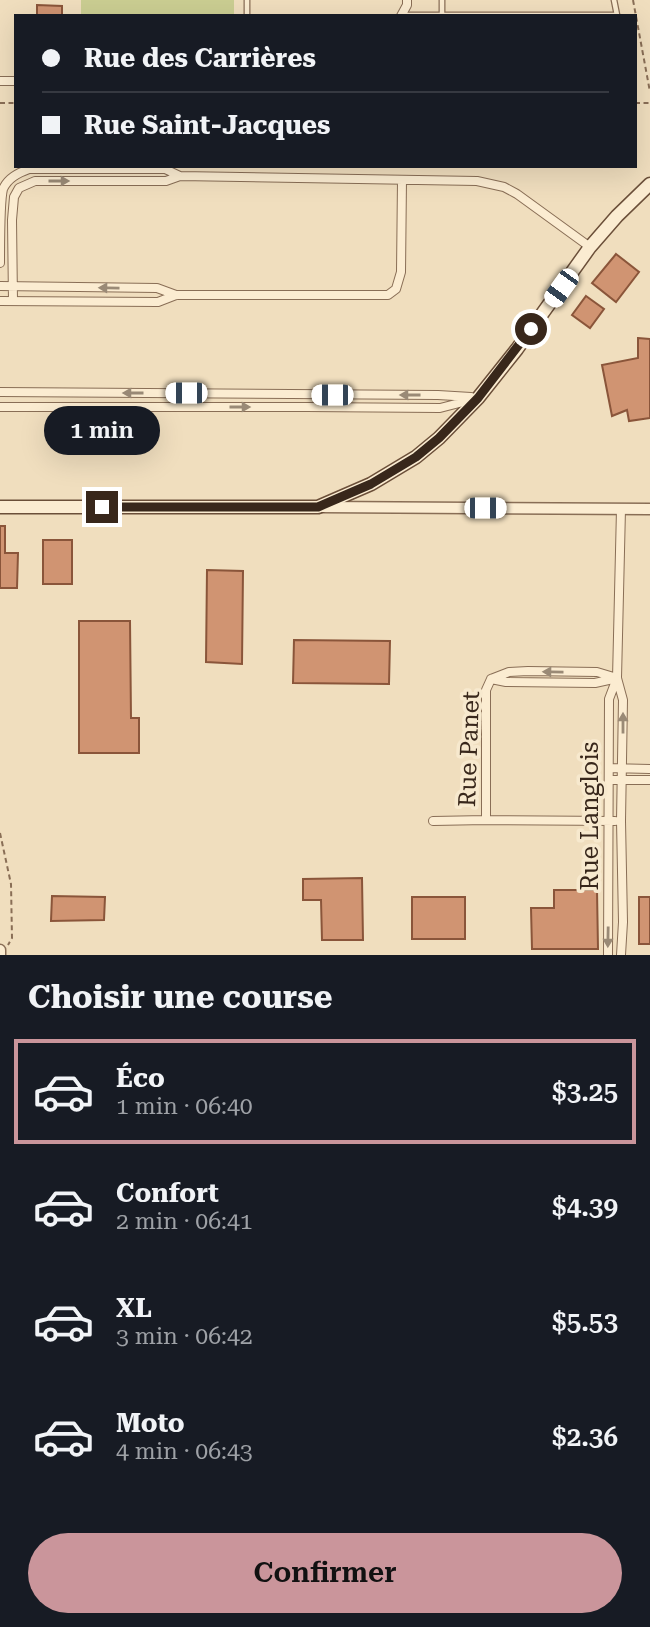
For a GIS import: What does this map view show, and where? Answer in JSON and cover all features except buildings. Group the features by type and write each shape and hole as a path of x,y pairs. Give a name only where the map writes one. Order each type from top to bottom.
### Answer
{"main road":[{"path":"0,507 318,507 371,484 416,457 478,398 517,349 590,247 650,184"}],"street":[{"path":"0,263 3,188 17,173 29,169 165,169 180,176"},
{"path":"13,301 14,197 19,187 35,181 166,181 180,176 477,181 504,187 517,194 590,247"},
{"path":"0,286 157,288 176,295 388,295 396,289 401,272 402,180"},
{"path":"10,181 19,187"},
{"path":"0,301 158,302 176,295"},
{"path":"0,393 439,395 478,398"},
{"path":"21,393 21,407"},
{"path":"162,393 162,408"},
{"path":"306,395 306,407"},
{"path":"0,407 440,408 478,398"},
{"path":"318,507 650,509"},
{"name":"Rue Langlois","path":"608,955 610,699 617,678 621,509"},
{"name":"Rue Panet","path":"486,820 486,690 491,679 509,672 528,671 597,673 617,678"},
{"name":"Rue Langlois","path":"617,678 623,699 621,955"},
{"path":"609,768 650,768"},
{"path":"609,780 650,780"},
{"path":"433,821 621,821"}],"path":[{"path":"637,26 650,92"},
{"path":"0,833 11,884 12,938 2,951"}],"green space":[{"path":"81,0 234,0 234,14 81,14"}],"route":[{"path":"102,507 318,507 371,484 416,457 439,438 478,398 531,329"}]}
